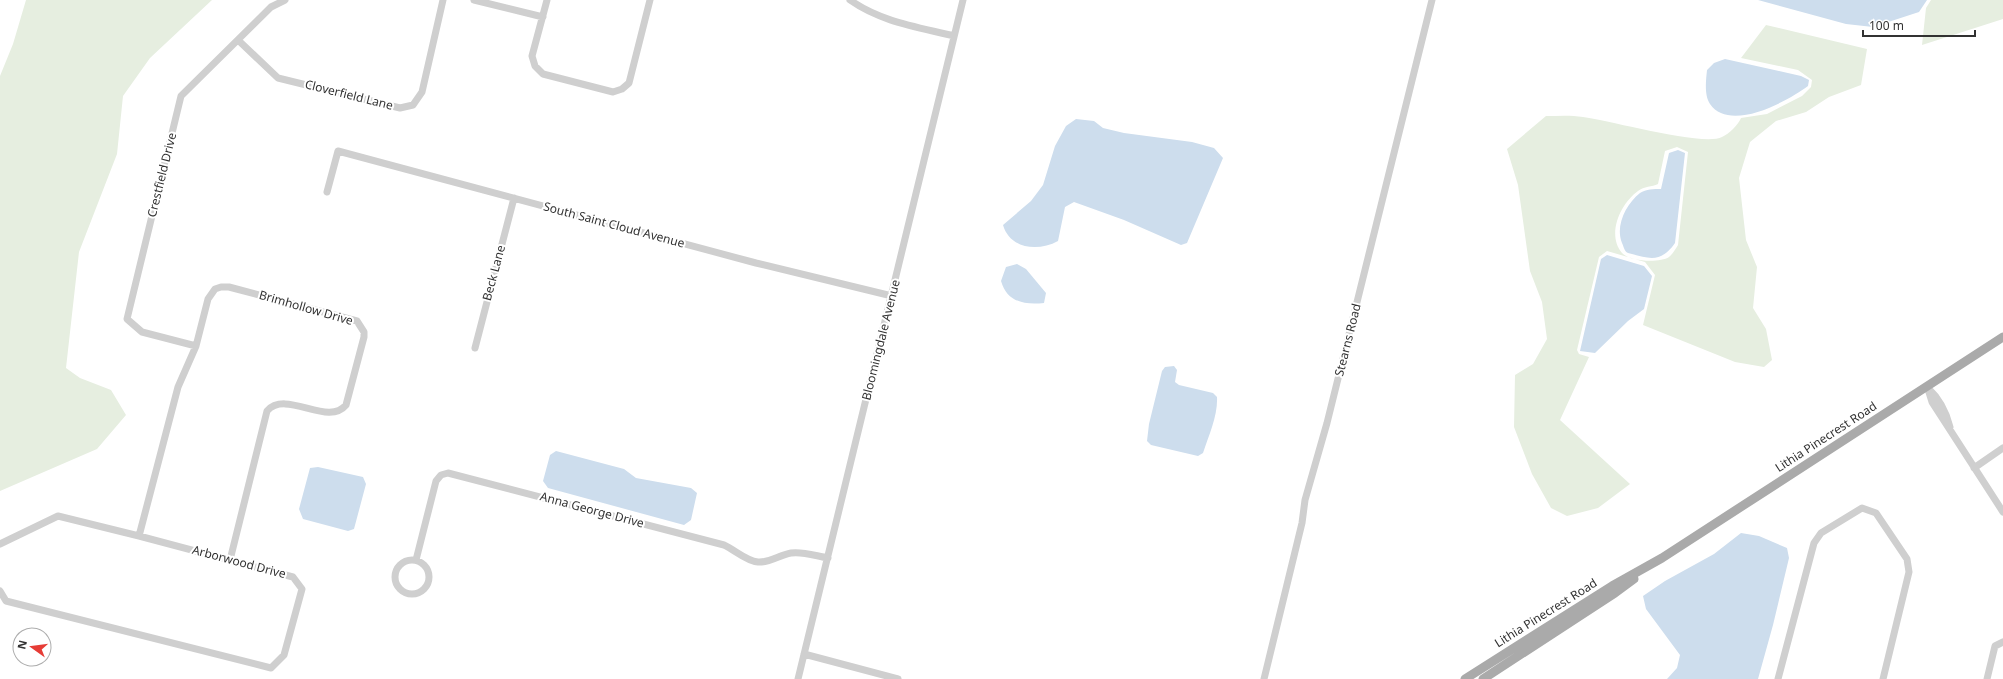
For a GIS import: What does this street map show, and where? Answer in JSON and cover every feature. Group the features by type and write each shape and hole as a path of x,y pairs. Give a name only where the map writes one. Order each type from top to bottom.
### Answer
{"main road":[{"name":"Lithia Pinecrest Road","path":"1483,679 1615,593 1662,558 2003,337"},
{"name":"Lithia Pinecrest Road","path":"1465,679 1612,586 1662,558"}],"street":[{"name":"Crestfield Drive","path":"196,346 142,332 127,320 181,96 271,7 285,0"},
{"name":"Cloverfield Lane","path":"238,40 278,78 400,108 413,105 422,92 443,0"},
{"path":"474,0 543,17"},
{"path":"547,0 532,56 535,66 543,74 613,92 622,89 629,83 650,0"},
{"path":"850,0 865,11 886,20 954,36"},
{"name":"Bloomingdale Avenue","path":"798,679 963,0"},
{"name":"Stearns Road","path":"1264,679 1302,523 1305,500 1327,423 1432,0"},
{"name":"South Saint Cloud Avenue","path":"327,192 338,151 756,263 892,296"},
{"name":"Beck Lane","path":"475,348 514,198"},
{"name":"Brimhollow Drive","path":"139,536 178,387 196,346 208,299 215,289 221,287 352,319 361,325 364,332 348,397 343,408 332,412 281,403 272,406 267,411 230,560"},
{"path":"1927,386 1932,402 2003,512"},
{"path":"1974,468 2003,448"},
{"name":"Anna George Drive","path":"416,560 436,481 441,475 448,473 724,545 736,550 747,559 757,562 767,562 792,553 812,554 828,558"},
{"path":"1778,679 1814,543 1821,534 1862,508 1876,513 1907,559 1909,572 1883,679"},
{"name":"Arborwood Drive","path":"0,544 58,516 293,577 302,589 284,654 271,668 6,601 0,591"},
{"path":"416,560 426,568 429,580 422,591 410,594 399,588 395,576 398,568 404,562 416,560"},
{"path":"1987,679 1995,646 2003,642"},
{"path":"804,654 898,679"}],"shaded area":[{"path":"26,0 212,0 150,58 123,96 117,154 79,252 66,368 80,378 111,390 126,415 97,449 0,491 0,76 13,44"},
{"path":"1931,0 2003,0 2003,19 1922,45 1926,8"},
{"path":"1766,25 1867,49 1861,85 1829,97 1806,112 1776,121 1750,142 1739,178 1746,240 1757,267 1753,308 1766,329 1772,360 1764,367 1735,362 1643,325 1655,275 1645,262 1635,259 1652,261 1665,259 1673,253 1678,245 1688,152 1677,147 1665,151 1658,184 1643,188 1632,196 1621,211 1618,219 1615,237 1617,245 1622,253 1630,258 1607,251 1599,257 1577,350 1579,354 1589,357 1560,420 1630,484 1598,508 1567,516 1551,508 1532,474 1514,427 1515,375 1533,364 1547,339 1542,302 1530,271 1518,185 1507,149 1546,116 1583,117 1696,139 1712,139 1722,137 1728,134 1736,126 1741,118 1767,114 1802,96 1811,87 1812,80 1798,70 1741,58"}],"water":[{"path":"1758,0 1927,0 1919,12 1873,27 1846,24"},
{"path":"1725,59 1801,76 1809,80 1808,86 1787,99 1759,112 1731,116 1719,112 1710,104 1706,87 1707,70 1714,63"},
{"path":"1076,119 1094,121 1103,128 1124,133 1192,142 1214,148 1223,158 1187,243 1181,245 1124,220 1074,202 1065,207 1058,241 1042,247 1034,247 1018,244 1012,239 1003,225 1031,201 1043,185 1055,146 1066,126"},
{"path":"1678,150 1685,153 1675,243 1665,254 1660,257 1649,258 1628,253 1625,250 1620,236 1621,223 1626,209 1640,193 1647,190 1661,189 1669,153"},
{"path":"1607,255 1644,266 1652,276 1644,309 1628,321 1595,353 1580,351 1601,259"},
{"path":"1017,264 1026,269 1046,293 1044,303 1017,301 1007,294 1001,281 1006,267"},
{"path":"1174,366 1177,370 1175,382 1179,385 1213,393 1217,397 1213,425 1203,453 1198,456 1151,445 1147,441 1149,424 1162,371 1165,367"},
{"path":"556,451 624,469 636,478 691,488 697,493 691,520 684,525 548,488 543,481 550,455"},
{"path":"318,467 363,477 366,484 354,529 348,531 303,519 299,509 310,468"},
{"path":"1741,533 1759,536 1787,548 1789,558 1758,679 1667,679 1677,668 1680,655 1646,609 1643,596 1665,581 1714,554"}]}
